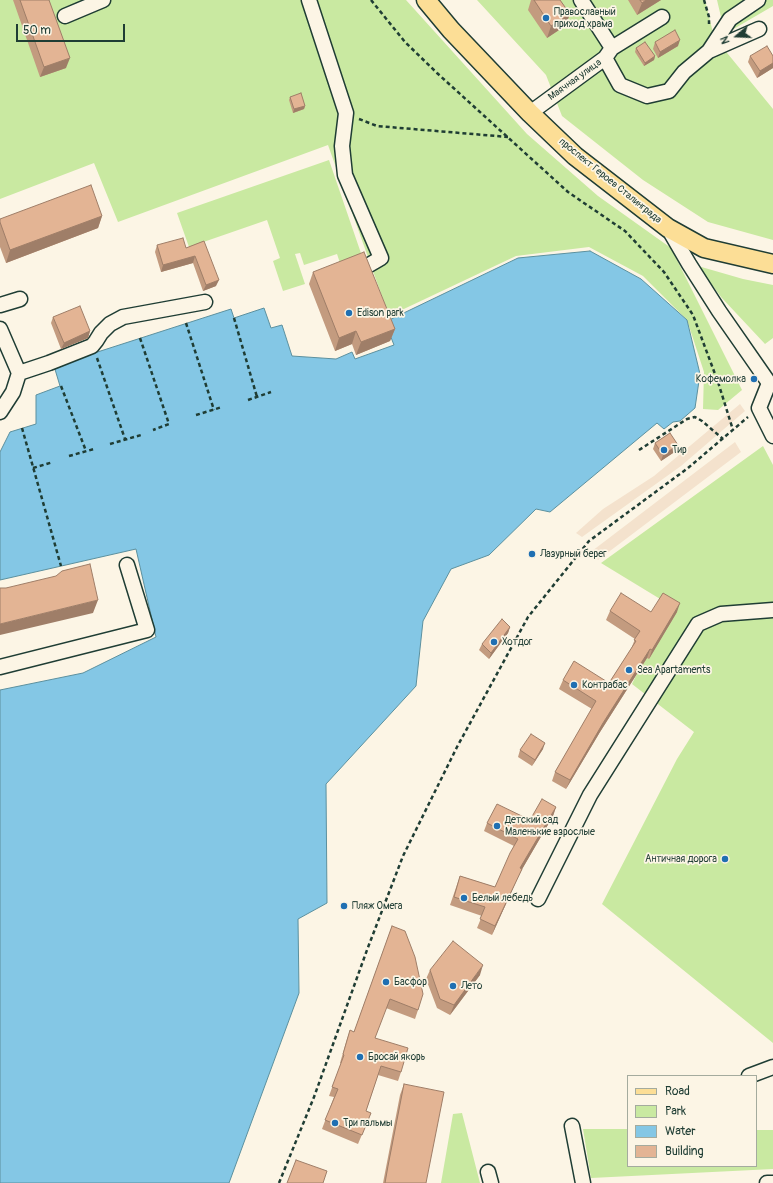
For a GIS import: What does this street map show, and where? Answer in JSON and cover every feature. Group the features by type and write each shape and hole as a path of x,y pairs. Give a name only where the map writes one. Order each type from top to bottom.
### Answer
{"main road":[{"name":"проспект Героев Сталинграда","path":"426,0 451,30 530,113 575,156 668,228 704,248 773,264"}],"street":[{"path":"65,16 103,0"},
{"path":"309,0 346,113 342,146 345,175 381,258 369,265"},
{"path":"581,0 608,53 662,17"},
{"name":"Маячная улица","path":"530,113 608,53 620,85 647,96 669,91 684,72 709,51 730,19 758,0"},
{"path":"709,51 759,29"},
{"path":"668,228 719,311 771,381 759,408 773,436"},
{"path":"0,305 20,298"},
{"path":"19,373 92,346 101,333 110,324 123,317 205,302"},
{"path":"0,329 19,373 13,392 4,398 0,412"},
{"path":"0,667 147,630 127,564"},
{"path":"538,899 590,795 698,624 721,614 773,610"},
{"path":"751,1075 773,1067"},
{"path":"572,1126 583,1183"},
{"path":"767,1183 773,1182"}],"path":[{"path":"371,0 405,42 568,192 625,231 664,272 692,315 718,382 733,430"},
{"path":"346,113 377,126 509,137"},
{"path":"234,318 257,397"},
{"path":"186,323 214,410"},
{"path":"140,338 169,424 153,430"},
{"path":"95,352 124,439"},
{"path":"60,386 86,451"},
{"path":"248,400 271,392"},
{"path":"196,415 222,407"},
{"path":"279,1183 314,1097 365,957 404,856 457,747 528,616 589,541 688,468 759,408"},
{"path":"639,450 687,419 695,417 723,439"},
{"path":"22,428 61,566"},
{"path":"110,444 141,435"},
{"path":"69,456 94,449"},
{"path":"33,468 53,462"}],"shaded area":[{"path":"740,404 745,411 681,466 582,537 576,533 603,509 654,476"},
{"path":"735,442 741,452 598,560 592,551"}],"green space":[{"path":"0,0 406,0 527,134 598,196 671,248 742,390 718,410 703,409 704,372 687,320 643,276 589,247 516,256 389,316 328,145 118,222 94,163 0,199"},
{"path":"477,0 705,0 714,37 773,109 773,240 708,222 643,180 562,116 546,75"},
{"path":"717,0 773,0 773,6 725,34"},
{"path":"329,160 364,262 342,269 337,254 304,265 300,253 295,254 305,284 283,291 273,261 280,258 267,220 189,247 177,213"},
{"path":"698,266 743,279 773,285 773,338 765,344 721,297"},
{"path":"763,446 773,465 773,1043 602,904 677,759 694,732 632,684 670,605 601,563"},
{"path":"462,1113 480,1183 441,1183 453,1114"},
{"path":"583,1129 627,1129 627,1167 757,1167 757,1130 773,1130 773,1169 591,1178"}],"water":[{"path":"590,251 641,279 687,320 700,374 695,408 680,421 673,422 664,429 657,423 550,512 536,509 489,555 451,569 423,621 416,686 326,784 327,903 298,919 299,993 229,1183 0,1183 0,690 83,673 156,637 136,549 0,580 0,452 10,432 36,424 36,395 60,386 54,366 231,309 234,318 264,308 271,328 282,325 292,356 336,359 352,352 355,359 394,345 385,322 518,258"}],"building":[{"path":"20,0 49,0 70,58 44,67"},
{"path":"534,0 560,0 570,14 551,26"},
{"path":"675,30 680,40 660,52 655,42"},
{"path":"645,42 655,56 645,63 636,48"},
{"path":"767,46 773,56 773,63 760,71 750,56"},
{"path":"301,93 305,106 294,109 290,97"},
{"path":"91,185 102,216 10,250 0,219"},
{"path":"183,238 186,248 204,241 219,280 206,285 195,256 163,265 157,245"},
{"name":"Edison park","path":"364,252 395,329 361,342 356,331 339,338 313,272"},
{"path":"80,306 90,331 64,343 53,317"},
{"path":"670,433 678,445 663,455 655,443"},
{"path":"90,564 98,600 0,624 0,588 6,588 56,576 62,571"},
{"path":"621,593 651,612 663,593 680,603 652,650 650,649 603,723 570,780 555,772 596,701 563,680 574,661 609,683 636,641 634,640 640,631 610,611"},
{"name":"Хотдог","path":"502,619 510,627 491,653 482,644"},
{"path":"531,734 545,743 535,760 520,750"},
{"path":"542,799 556,807 520,868 522,869 495,926 480,919 485,907 454,897 460,876 495,887 518,839 487,823 497,804 530,820"},
{"path":"392,926 405,931 415,957 423,994 418,1010 390,999 375,1038 408,1048 401,1072 381,1066 366,1111 371,1113 362,1135 325,1120 338,1089 332,1087 344,1055 343,1054 350,1030 354,1032"},
{"name":"Лето","path":"453,941 483,965 454,1005 440,999 430,970"},
{"path":"404,1084 444,1092 426,1183 385,1183"},
{"path":"296,1160 327,1171 323,1183 287,1183"}],"place":[{"name":"Православный приход храма","path":"546,18"},
{"name":"Edison park","path":"349,313"},
{"name":"Кофемолка","path":"754,379"},
{"name":"Тир","path":"664,450"},
{"name":"Лазурный берег","path":"532,554"},
{"name":"Хотдог","path":"494,642"},
{"name":"Sea Apartaments","path":"629,670"},
{"name":"Контрабас","path":"574,685"},
{"name":"Детский сад Маленькие взрослые","path":"497,826"},
{"name":"Античная дорога","path":"725,859"},
{"name":"Белый лебедь","path":"464,898"},
{"name":"Пляж Омега","path":"344,906"},
{"name":"Басфор","path":"386,982"},
{"name":"Лето","path":"453,986"},
{"name":"Бросай якорь","path":"360,1057"},
{"name":"Три пальмы","path":"335,1123"}]}
